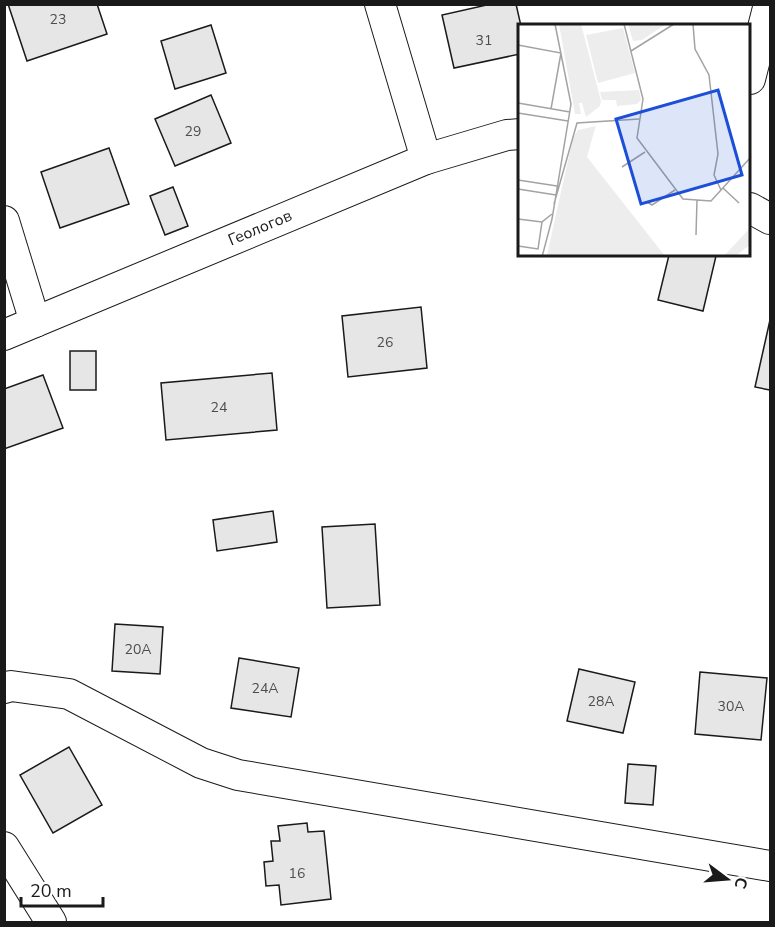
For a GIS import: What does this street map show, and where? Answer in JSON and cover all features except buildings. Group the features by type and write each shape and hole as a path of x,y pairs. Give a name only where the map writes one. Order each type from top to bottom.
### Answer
{"street":[{"path":"380,4 426,159"},
{"path":"751,75 769,4"},
{"name":"Геологов","path":"4,335 426,159 507,135 518,134"},
{"path":"751,209 771,219"},
{"path":"4,221 35,322"},
{"path":"4,688 11,686 69,694 201,763 238,775 771,866"},
{"path":"4,847 51,922"}]}
